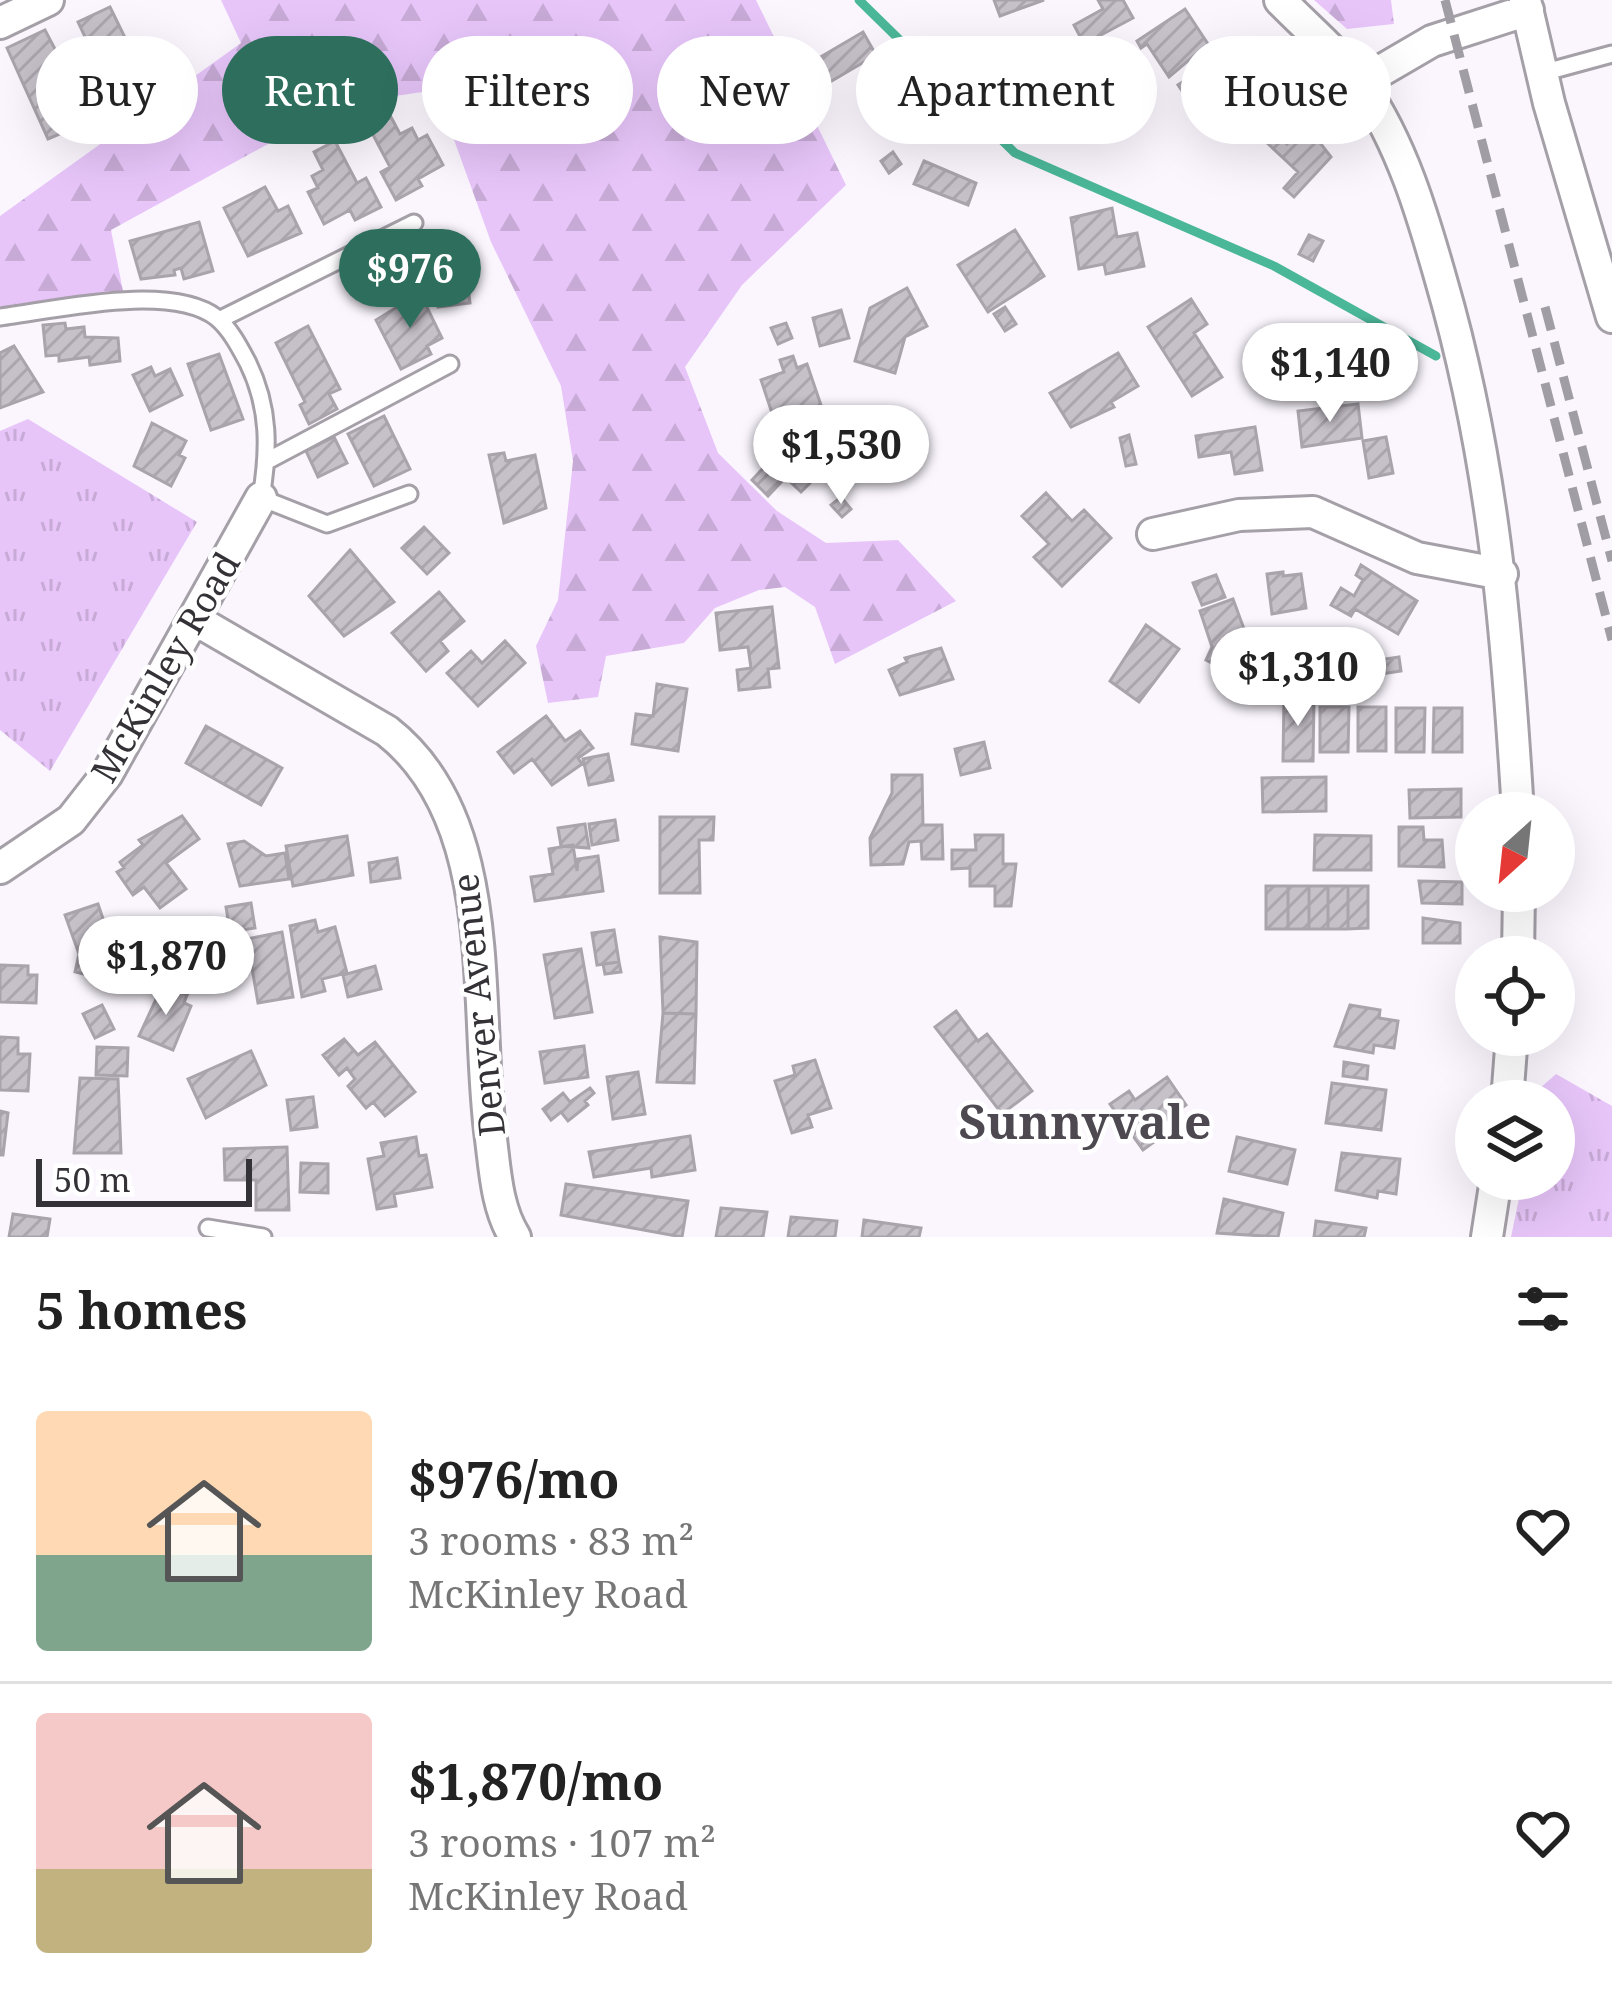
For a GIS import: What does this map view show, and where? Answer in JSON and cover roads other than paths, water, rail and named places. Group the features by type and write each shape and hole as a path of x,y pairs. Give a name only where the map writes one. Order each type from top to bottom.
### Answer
{"street":[{"path":"0,23 48,0"},
{"path":"1280,0 1315,36"},
{"path":"1391,64 1432,40 1526,5 1612,317"},
{"path":"1391,143 1411,181 1430,238 1471,393 1502,574 1517,792"},
{"name":"McKinley Road","path":"0,868 49,837 89,799 261,498"},
{"path":"1153,534 1239,515 1313,512 1417,558 1502,574"},
{"name":"Denver Avenue","path":"194,619 387,731 415,753 439,787 459,831 482,990 484,1089 497,1183 512,1236"},
{"path":"1487,1237 1493,1200"}],"lane":[{"path":"1542,74 1612,54"},
{"path":"219,320 414,223"},
{"path":"0,317 154,302 192,305 219,320 259,388 267,461 261,498 327,524 409,494"},
{"path":"267,461 451,364"},
{"path":"208,1228 263,1237"}],"waterway":[{"path":"859,0 1015,153 1274,266 1436,356"}],"railway":[{"path":"1445,0 1612,640"},
{"path":"1545,307 1612,561"}],"district":[{"name":"Sunnyvale","path":"1085,1120"}]}
